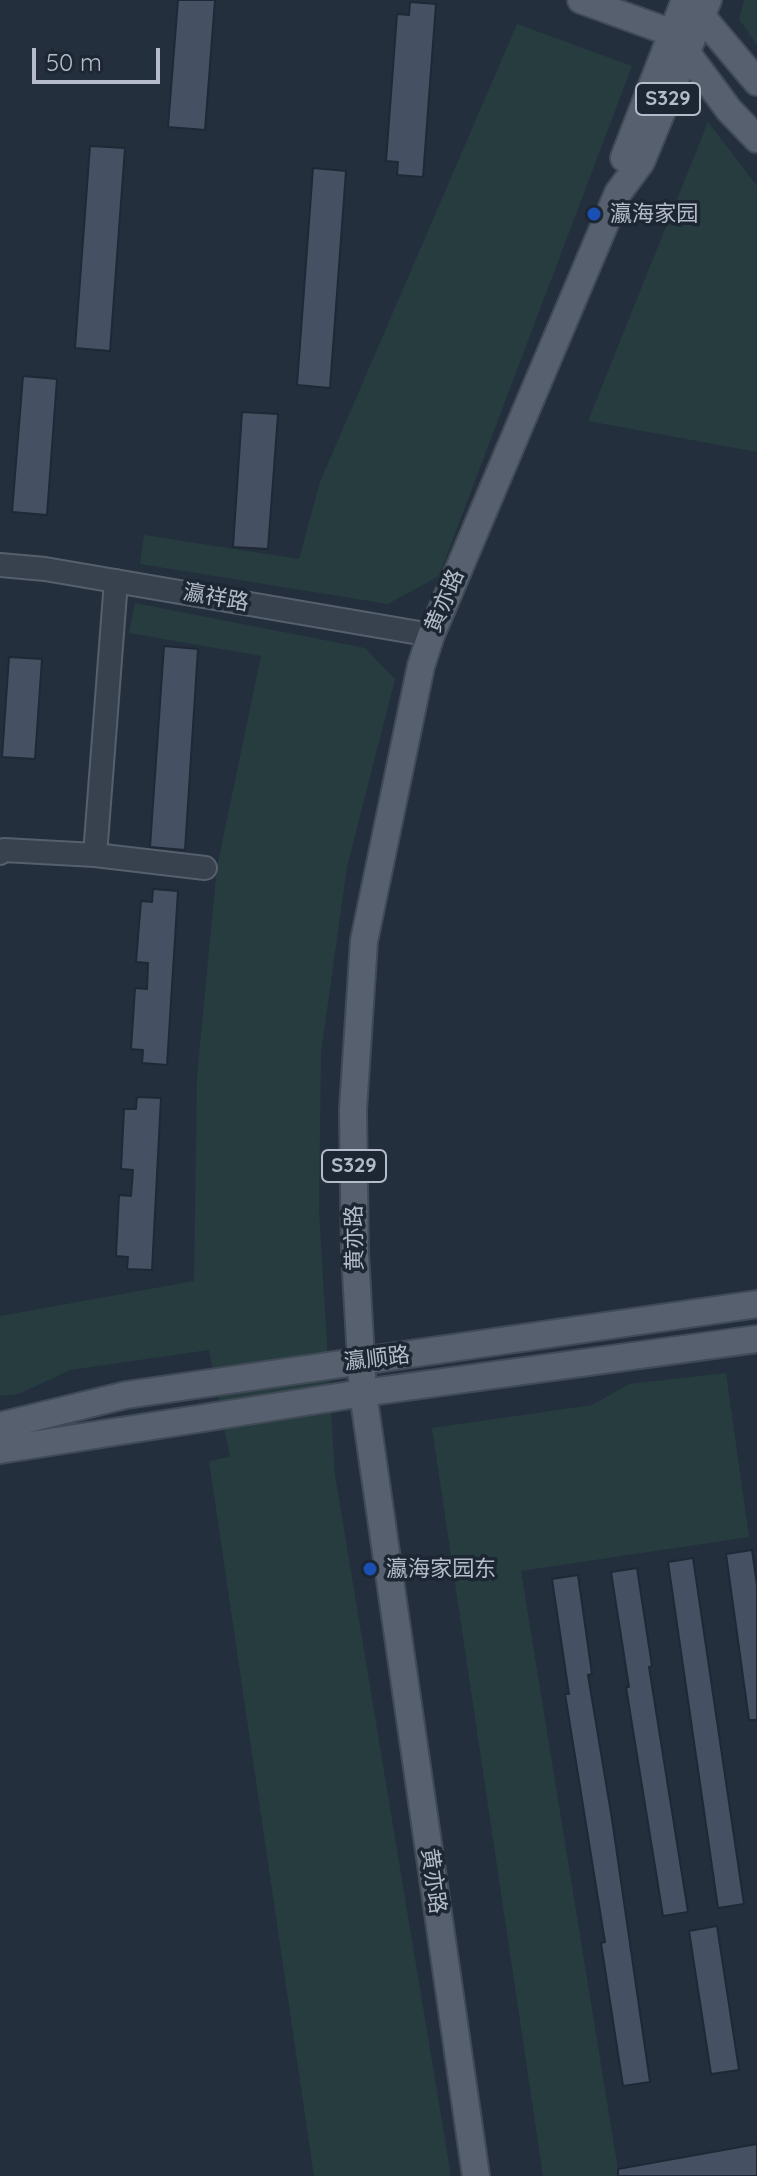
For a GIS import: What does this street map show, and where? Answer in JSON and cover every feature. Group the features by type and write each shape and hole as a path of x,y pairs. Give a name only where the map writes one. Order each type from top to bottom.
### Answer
{"main road":[{"path":"581,0 679,43 729,110 757,139"},
{"path":"696,4 757,82"},
{"name":"黄亦路","path":"476,2176 360,1361 353,1110 364,941 421,666 431,635 618,193 641,162 679,43 696,4"},
{"name":"瀛顺路","path":"0,1426 126,1395 757,1304"},
{"name":"瀛顺路","path":"0,1450 363,1393 757,1339"}],"street":[{"name":"瀛祥路","path":"0,565 45,569 431,635"},
{"path":"95,855 116,581"},
{"path":"0,853 4,850 95,855 205,868"}],"green space":[{"path":"744,0 757,0 757,45 739,19"},
{"path":"517,24 632,66 439,576 388,604 140,564 144,535 299,559 320,482"},
{"path":"708,122 757,186 757,452 588,421"},
{"path":"135,603 365,648 395,679 347,867 321,1053 319,1212 335,1475 449,2176 314,2176 209,1461 230,1457 209,1350 70,1370 19,1394 0,1396 0,1316 194,1281 197,1076 217,867 261,656 129,633"},
{"path":"726,1373 749,1537 521,1571 619,2176 543,2176 432,1428 592,1405 629,1384"}],"building":[{"path":"178,0 215,0 205,130 168,127"},
{"path":"410,2 436,4 423,177 397,175 398,162 386,161 397,14 409,15"},
{"path":"90,146 125,148 110,351 75,348"},
{"path":"313,168 346,171 330,388 297,385"},
{"path":"23,376 57,379 47,515 12,512"},
{"path":"242,412 278,414 268,549 233,547"},
{"path":"164,646 198,649 185,850 150,847"},
{"path":"9,657 42,659 35,759 2,757"},
{"path":"153,889 178,891 167,1065 142,1063 143,1050 131,1049 135,988 147,989 148,963 136,962 141,901 152,902"},
{"path":"137,1097 161,1098 152,1270 127,1269 128,1257 116,1256 119,1195 131,1196 133,1170 121,1169 124,1109 136,1109"},
{"path":"752,1550 757,1585 757,1720 749,1720 726,1554"},
{"path":"693,1558 744,1904 718,1908 668,1562"},
{"path":"637,1568 652,1666 649,1667 688,1912 663,1916 611,1572"},
{"path":"578,1575 592,1674 588,1675 650,2082 623,2086 601,1943 605,1942 565,1694 569,1694 552,1579"},
{"path":"717,1926 739,2070 711,2074 689,1931"},
{"path":"757,2144 757,2176 618,2176 618,2169"}],"place":[{"name":"瀛海家园","path":"594,214"},
{"name":"瀛海家园东","path":"370,1569"}]}
